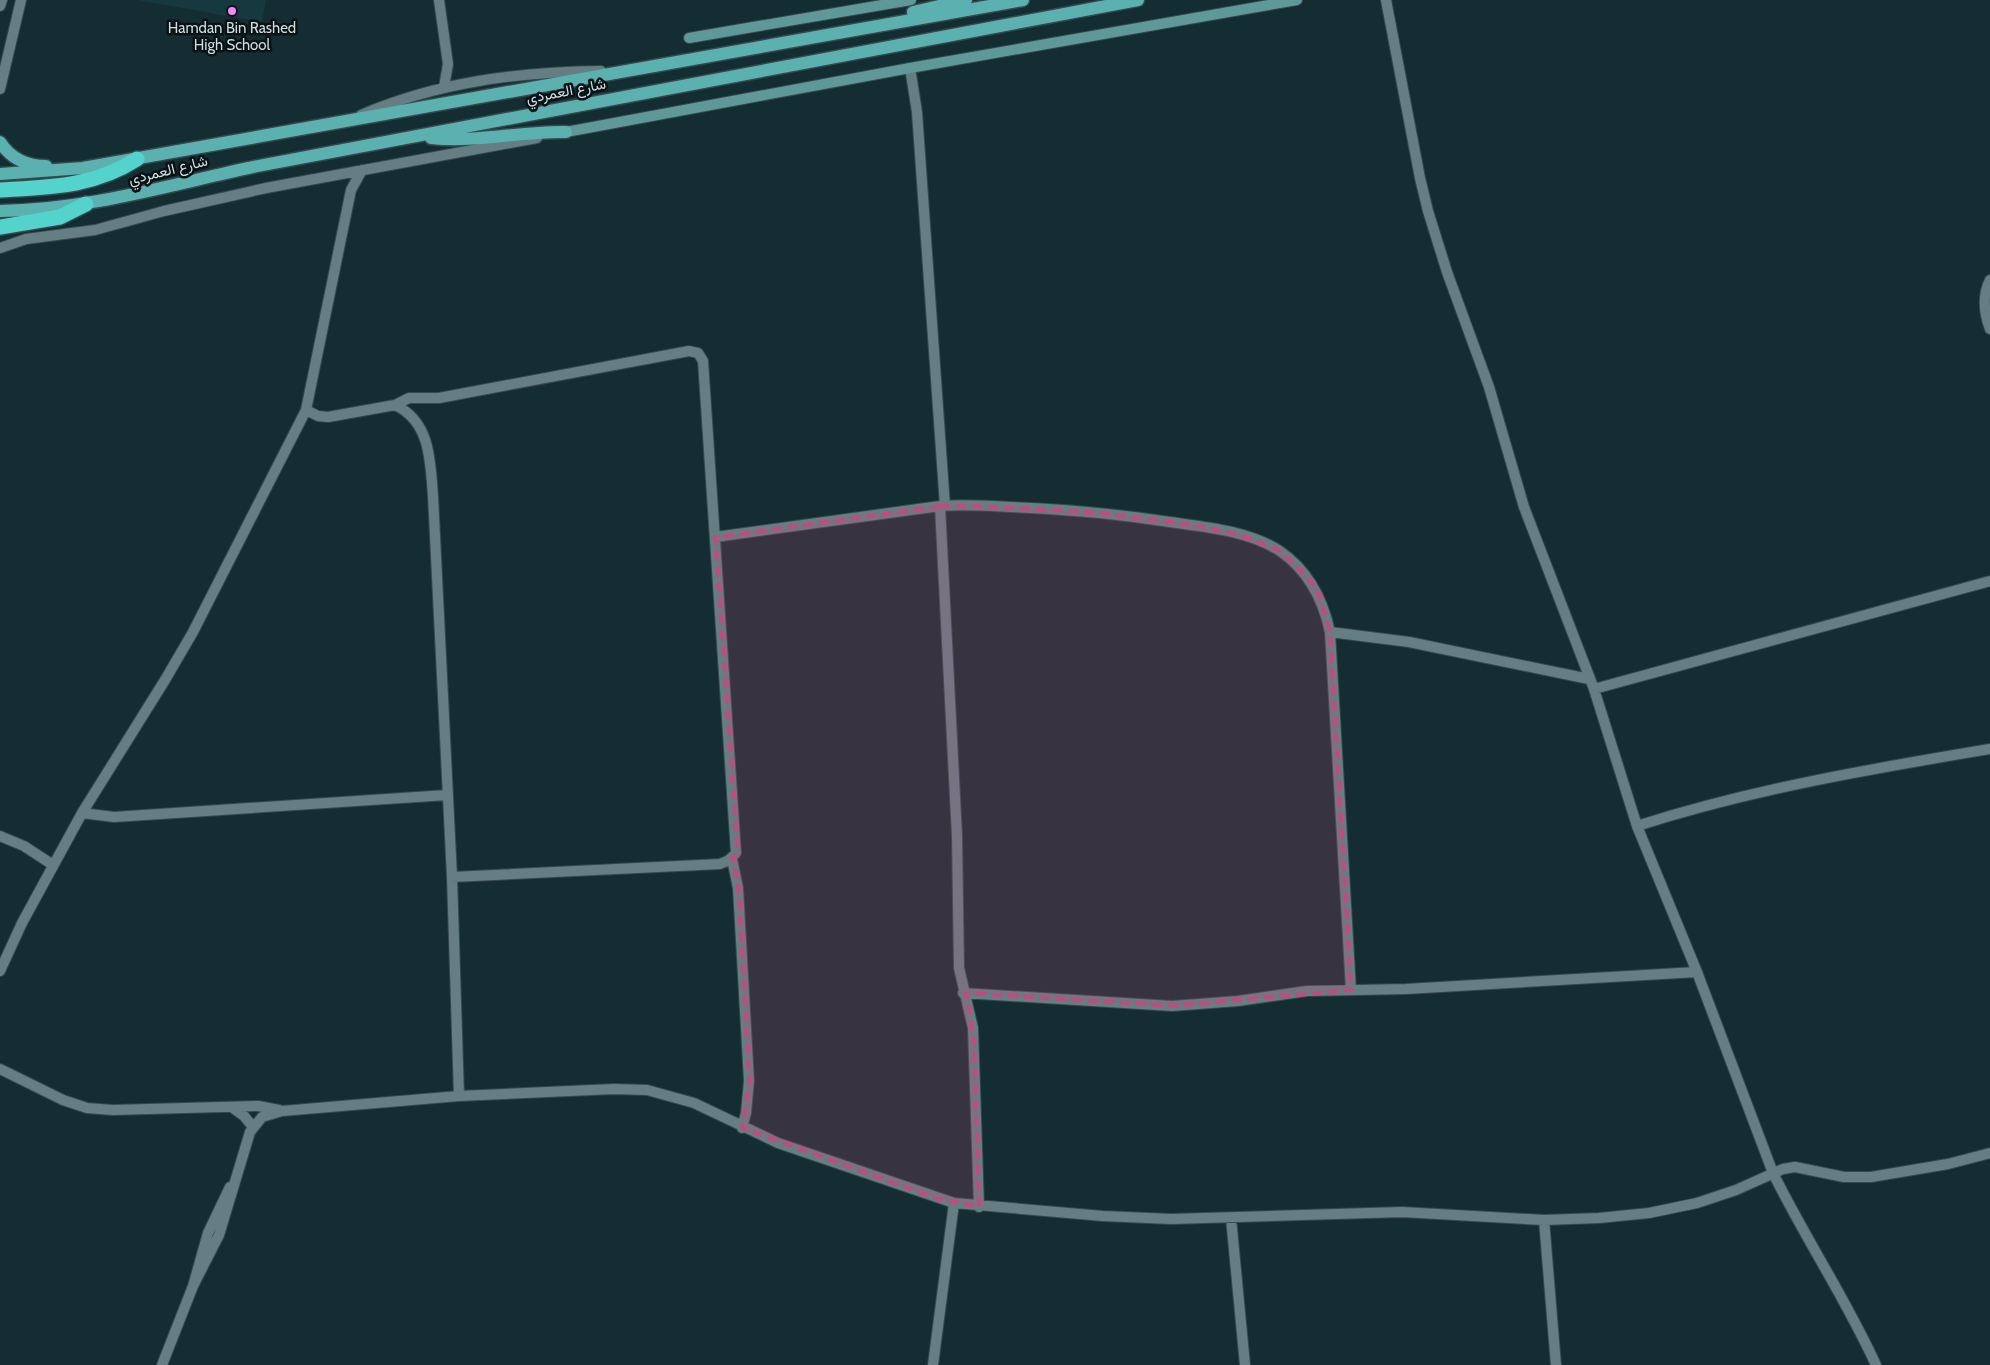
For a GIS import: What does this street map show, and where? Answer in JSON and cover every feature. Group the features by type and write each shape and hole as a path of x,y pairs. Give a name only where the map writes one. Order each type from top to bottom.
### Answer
{"highway":[{"path":"0,190 89,182 114,172 137,159"},
{"path":"0,227 60,217 86,204"}],"main road":[{"path":"876,27 904,15 966,0"},
{"name":"شارع العمردي","path":"0,174 83,168 137,159 632,72 1023,0"},
{"name":"شارع العمردي","path":"0,211 86,204 258,166 1138,0"},
{"path":"419,136 455,140 542,132 566,132"},
{"path":"0,142 14,158 26,164 83,168"}],"street":[{"path":"0,6 2,0"},
{"path":"0,88 15,0"},
{"path":"0,88 22,0"},
{"path":"439,0 448,70 444,87"},
{"path":"689,38 912,0"},
{"path":"0,248 26,239 95,230 198,203 362,170 910,68 1297,0"},
{"path":"1385,1 1420,178 1434,230 1489,387 1524,507 1594,690 1637,826 1697,972 1773,1173 1788,1205 1853,1318 1876,1365"},
{"path":"910,68 916,112 942,506 957,836 958,968 963,993 968,1004 974,1040 979,1207"},
{"path":"344,123 397,100 444,87 519,75 632,72"},
{"path":"0,972 10,946 82,812 179,656 306,410 351,190 362,170"},
{"path":"336,175 351,190"},
{"path":"1990,280 1986,288 1984,302 1990,329"},
{"path":"306,410 318,416 328,416 395,405 409,398 439,398 694,352 701,357 703,361 716,537 726,735 737,848 732,859 738,888 749,1081 749,1097 742,1128"},
{"path":"395,405 405,410 421,426 428,447 431,471 452,877 459,1096"},
{"path":"716,537 942,506 1049,509 1142,518 1210,528 1261,542 1278,550 1294,562 1308,577 1319,594 1330,632 1351,990"},
{"path":"1594,690 1990,581"},
{"path":"1330,632 1409,642 1588,678"},
{"path":"1637,826 1716,802 1788,784 1990,749"},
{"path":"82,812 114,817 447,795"},
{"path":"0,836 24,846 53,865"},
{"path":"452,877 720,864 732,859"},
{"path":"963,993 1172,1006 1230,1002 1307,992 1406,989 1697,972"},
{"path":"0,1068 63,1100 88,1108 113,1110 258,1106 282,1111"},
{"path":"162,1365 193,1286 219,1235 236,1175 253,1127 268,1114 282,1111 459,1096 614,1089 647,1090 694,1103 742,1128 778,1143 954,1204 1137,1218 1231,1218 1402,1212 1544,1220 1624,1216 1673,1208 1723,1195 1773,1173 1795,1167 1844,1176 1871,1177 1948,1164 1990,1153"},
{"path":"233,1108 244,1116 253,1127"},
{"path":"933,1365 954,1204"},
{"path":"1231,1218 1245,1365"},
{"path":"1544,1220 1556,1365"}],"highlighted area":[{"path":"940,506 975,506 1095,512 1188,524 1240,535 1279,550 1308,577 1319,594 1330,632 1351,990 1172,1006 966,993 974,1040 979,1207 937,1199 742,1128 749,1081 738,888 732,859 737,848 715,537"}],"shaded area":[{"name":"Hamdan Bin Rashed High School","path":"137,0 266,0 262,22"}],"place":[{"name":"Hamdan Bin Rashed High School","path":"232,11"}]}
